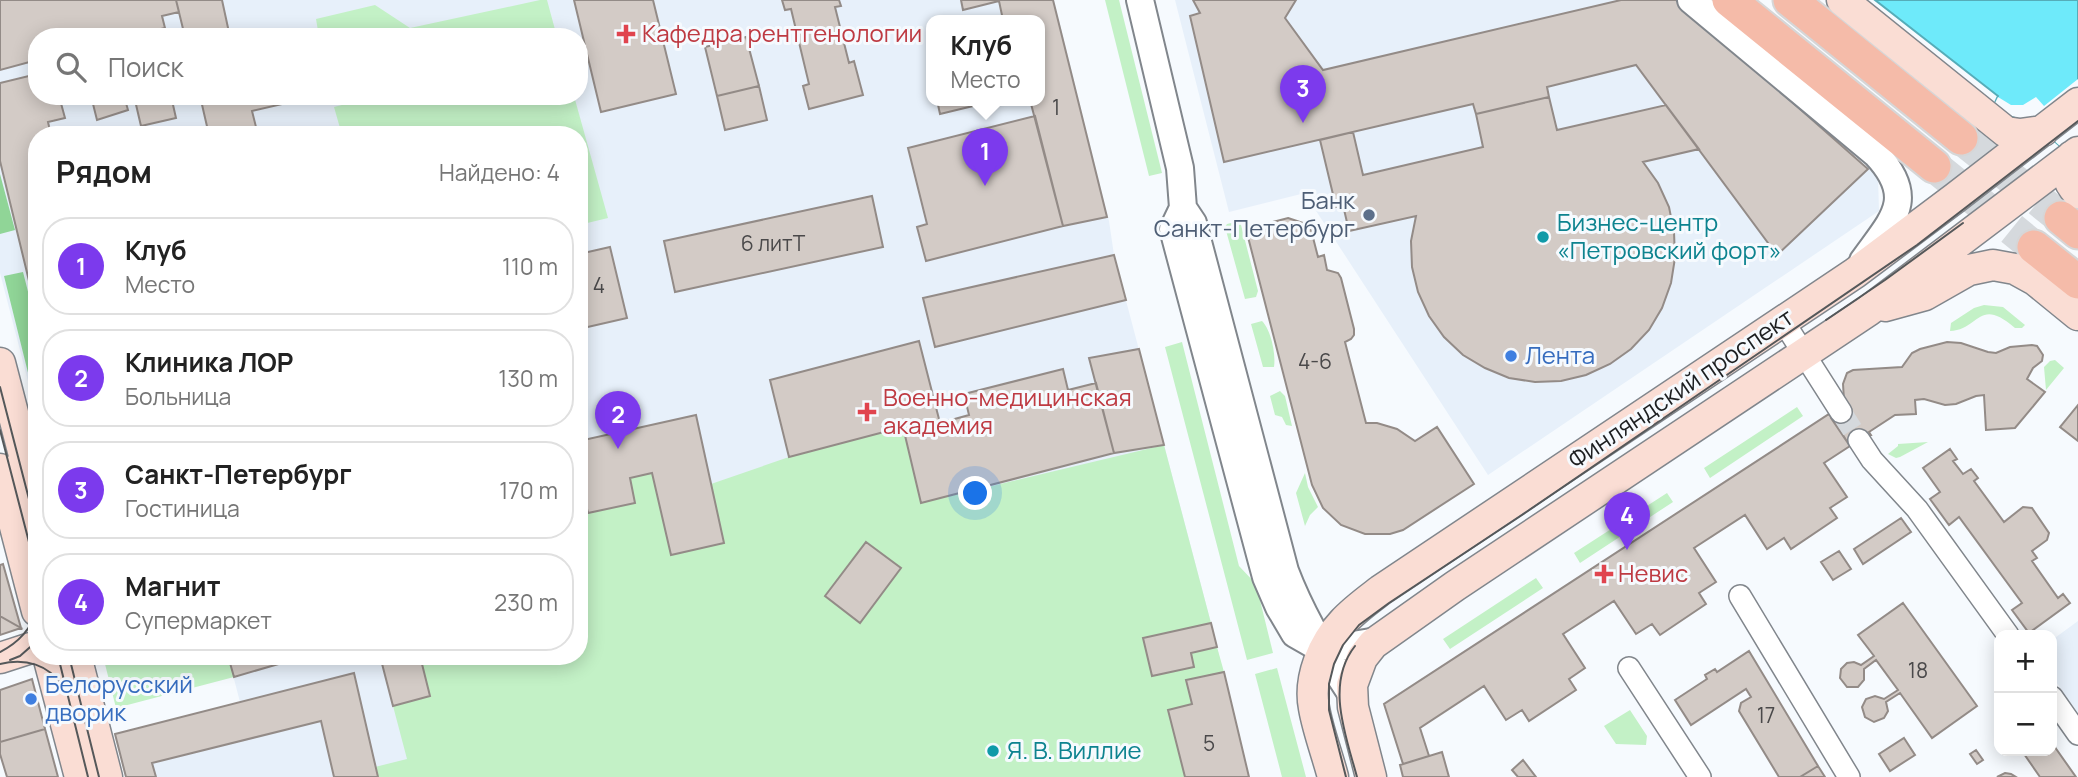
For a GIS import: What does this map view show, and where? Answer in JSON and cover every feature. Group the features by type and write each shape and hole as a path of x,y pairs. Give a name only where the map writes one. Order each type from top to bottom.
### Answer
{"main road":[{"path":"1729,0 1934,166"},
{"path":"1790,0 1961,138"},
{"path":"1842,0 2006,132 2020,134 2043,131"},
{"name":"Финляндский проспект","path":"1323,650 1344,620 1381,590 1855,273 2078,103"},
{"name":"Финляндский проспект","path":"1352,695 1352,685 1359,665 1377,640 1868,311 2075,154"},
{"path":"2072,214 2071,185 2067,173 2075,154"},
{"path":"2034,247 2078,282"},
{"path":"1868,311 1925,295 1969,270 1993,265 2015,269 2035,280 2078,315"},
{"path":"0,363 28,533"},
{"path":"0,658 28,649"},
{"path":"1323,650 1314,687 1314,706 1333,777"},
{"path":"50,665 80,777"},
{"path":"78,665 107,777"},
{"path":"1352,695 1371,777"}],"street":[{"path":"1140,0 1180,168 1182,208 1173,229 1266,577 1295,634 1323,650 1352,695"},
{"path":"1691,0 1876,154 1896,180 1898,210 1855,273"},
{"path":"1783,321 1841,412"},
{"path":"1859,440 1872,460 1917,509 2004,630"},
{"path":"1740,596 1849,777"},
{"path":"1323,650 1377,640"},
{"path":"1629,668 1700,777"},
{"path":"2057,704 2078,734"}],"shaded area":[{"name":"Военно-медицинская академия","path":"0,0 1054,0 1109,221 1114,255 1249,777 126,777 115,734 240,702 230,665 588,665 588,126 28,126 28,381 0,273"},
{"path":"1175,0 1679,0 1878,177 1879,211 1488,475 1307,197 1301,194 1229,212"},
{"path":"2078,621 2078,713 2057,683 2057,636"}],"green space":[{"path":"547,0 555,28 410,28"},
{"path":"1105,0 1119,0 1162,173 1149,176"},
{"path":"375,5 410,28 318,28 316,19"},
{"path":"577,105 582,126 339,126 334,107"},
{"path":"588,146 608,218 588,223"},
{"path":"0,174 15,230 0,234"},
{"path":"1240,221 1258,291 1256,297 1245,299 1225,227"},
{"path":"23,272 28,292 28,373 4,276"},
{"path":"1984,305 2003,307 2025,325 2015,328 2003,319 1986,315 1968,326 1950,331 1951,323 1974,308"},
{"path":"1262,321 1272,342 1274,367 1263,367 1251,324"},
{"path":"1182,342 1239,566 1256,584 1273,653 1247,660 1165,347"},
{"path":"2055,360 2064,368 2046,390 2044,367"},
{"path":"1280,391 1285,396 1292,426 1286,425 1282,417 1275,415 1270,396"},
{"path":"1797,407 1803,416 1710,478 1704,468"},
{"path":"903,427 921,503 1164,445 1211,623 1143,638 1152,676 1193,667 1191,653 1217,647 1224,672 1192,704 1185,777 378,777 375,767 407,759 393,706 430,696 422,665 588,665 588,513 635,503 630,478 652,473 671,555 724,543 711,484 789,457"},
{"path":"1928,442 1900,457 1888,454 1898,444"},
{"path":"1305,473 1308,487 1318,507 1305,526 1296,493"},
{"path":"1667,493 1673,502 1580,563 1574,553"},
{"path":"1536,578 1543,588 1450,649 1443,639"},
{"path":"105,665 231,665 234,677 116,708"},
{"path":"1277,668 1306,777 1282,777 1255,674"},
{"path":"1630,710 1647,736 1646,745 1616,744 1604,726"}],"water":[{"path":"1875,0 2078,0 2078,162 2043,131 1994,105 1998,96"}],"pier":[{"path":"2078,79 2078,162 2043,131 1994,105 1998,97 2011,105 2023,105 2036,97 2044,106"}],"building":[{"path":"0,0 176,0 179,12 162,16 165,28 28,28 28,62 0,70"},
{"path":"176,0 222,0 228,28 183,28"},
{"path":"574,0 653,0 676,94 601,112 588,58 588,28 581,28"},
{"path":"782,0 839,0 841,6 835,7 849,63 854,61 863,95 809,109 803,86 809,84 791,9 785,10"},
{"path":"961,0 1053,0 1107,217 1063,226 1032,106 1045,106 1045,15 1002,15 999,1 963,10"},
{"path":"1193,0 1296,0 1285,18 1323,70 1621,0 1676,0 1868,169 1777,255 1636,65 1547,87 1549,97 1476,114 1473,104 1224,162 1190,16 1200,13"},
{"path":"746,37 759,86 717,96 705,47"},
{"path":"28,76 28,105 61,105 65,118 48,122 49,126 28,126 28,277 0,161 0,83"},
{"path":"759,86 767,120 725,130 717,96"},
{"name":"Бизнес-центр «Петровский форт»","path":"1549,97 1557,130 1666,105 1699,149 1643,162 1658,183 1669,207 1675,258 1671,283 1662,308 1649,330 1631,349 1610,364 1586,375 1561,381 1535,382 1509,378 1485,368 1463,355 1444,337 1429,316 1418,292 1412,267 1411,241 1416,216 1349,231 1343,205 1336,207 1320,140 1353,132 1363,175 1483,147 1476,114"},
{"path":"93,105 127,105 128,110 97,120"},
{"path":"136,105 173,105 176,118 141,126"},
{"path":"202,105 278,105 252,111 256,126 207,126"},
{"path":"938,106 973,106 940,114"},
{"path":"1035,116 1063,226 926,261 917,227 927,224 908,148"},
{"path":"872,196 883,247 675,292 664,241"},
{"path":"1288,218 1303,223 1309,222 1318,257 1324,255 1327,270 1338,273 1341,278 1354,329 1354,335 1345,342 1366,423 1397,429 1415,441 1437,427 1474,484 1403,530 1390,534 1365,534 1341,525 1323,508 1312,485 1248,237 1262,234 1273,222"},
{"path":"610,247 627,318 588,327 588,252"},
{"path":"1114,255 1126,300 935,347 923,298"},
{"path":"919,341 940,423 969,415 964,394 1063,369 1068,390 1096,383 1114,453 921,503 903,427 789,457 770,380"},
{"path":"1947,342 1996,353 2010,347 2037,346 2043,355 2042,361 2033,368 2027,379 2045,392 2015,428 1986,430 1984,395 1945,405 1924,399 1915,400 1916,414 1895,415 1869,432 1871,435 1850,446 1831,418 1842,411 1843,384 1847,373 1853,370 1902,367 1912,353"},
{"path":"1139,349 1164,445 1114,453 1089,358"},
{"path":"2078,405 2078,441 2060,427"},
{"path":"1829,414 1850,446 1824,463 1847,497 1830,508 1837,518 1791,549 1784,538 1767,549 1745,515 1694,548 1716,582 1699,593 1706,604 1660,635 1652,624 1636,634 1614,601 1563,634 1585,668 1569,679 1576,690 1529,721 1522,710 1506,720 1484,686 1420,728 1429,756 1403,764 1384,704"},
{"path":"696,415 724,543 671,555 652,473 630,478 635,503 588,513 588,439"},
{"path":"1950,449 1957,459 1953,461 1963,474 1971,469 1978,478 1974,481 2004,522 2023,507 2032,508 2049,533 2047,540 2032,551 2037,558 2032,561 2058,598 2063,594 2070,603 2033,630 2027,630 2012,610 2022,603 1959,517 1949,525 1930,499 1940,492 1923,468"},
{"path":"1901,518 1911,532 1863,564 1854,549"},
{"path":"866,542 901,568 860,623 825,596"},
{"path":"1839,551 1851,569 1833,580 1821,562"},
{"path":"3,564 21,628 0,616 0,565"},
{"path":"1903,603 1977,706 1932,738 1900,693 1886,702 1888,711 1884,718 1874,722 1865,717 1862,707 1866,699 1875,696 1884,699 1898,690 1876,660 1864,669 1864,680 1858,687 1847,687 1840,678 1841,669 1847,663 1861,665 1874,656 1858,635"},
{"path":"0,616 21,628 0,635"},
{"path":"1211,623 1217,647 1191,653 1194,667 1152,676 1143,638"},
{"path":"1749,651 1818,766 1800,777 1779,777 1739,711 1741,703 1751,697 1746,689 1691,725 1675,700 1707,679 1705,675 1715,669 1717,672"},
{"path":"231,665 275,665 234,677"},
{"path":"382,665 422,665 430,696 393,706"},
{"path":"1224,672 1249,777 1185,777 1168,710 1192,704 1186,680"},
{"path":"354,673 378,777 334,777 321,721 152,763 156,777 126,777 115,734"},
{"path":"32,679 45,729 0,742 0,690"},
{"path":"45,729 58,777 7,777 0,754 0,742"},
{"path":"1904,738 1915,755 1890,771 1879,754"},
{"path":"1976,750 1983,760 1977,764 1970,754"},
{"path":"2057,750 2076,777 2040,777 2025,756 2057,756"},
{"path":"1442,752 1449,777 1403,777 1400,765"},
{"path":"1523,760 1536,777 1518,777 1512,770"},
{"path":"1818,766 1825,777 1800,777"},
{"path":"2005,773 2011,774 2016,777 1997,777"}],"tunnel":[{"path":"1961,138 2061,218"},
{"path":"1934,166 2034,247"},
{"path":"1841,412 1859,440"}],"tram line":[{"path":"1346,777 1329,710 1329,684 1343,645 1359,625 1917,245 2078,121"},
{"path":"1826,320 1963,223"},
{"path":"0,387 28,495"},
{"path":"0,430 28,538"},
{"path":"0,652 13,644 28,628"},
{"path":"1355,646 1346,661 1340,693 1344,728 1357,777"},
{"path":"10,660 28,649"},
{"path":"0,664 28,663"},
{"path":"36,665 51,673 63,687"},
{"path":"60,665 88,777"},
{"path":"71,665 99,777"}],"place":[{"name":"Кафедра рентгенологии","path":"626,34"},
{"name":"Санкт-Петербург","path":"1303,123"},
{"name":"Клуб","path":"985,186"},
{"name":"Банк Санкт-Петербург","path":"1369,215"},
{"name":"Бизнес-центр «Петровский форт»","path":"1543,237"},
{"name":"Лента","path":"1511,356"},
{"name":"Военно-медицинская академия","path":"867,412"},
{"name":"Клиника ЛОР","path":"618,449"},
{"name":"Магнит","path":"1627,550"},
{"name":"Невис","path":"1604,574"},
{"name":"Белорусский дворик","path":"31,699"},
{"name":"Я. В. Виллие","path":"993,751"}]}
